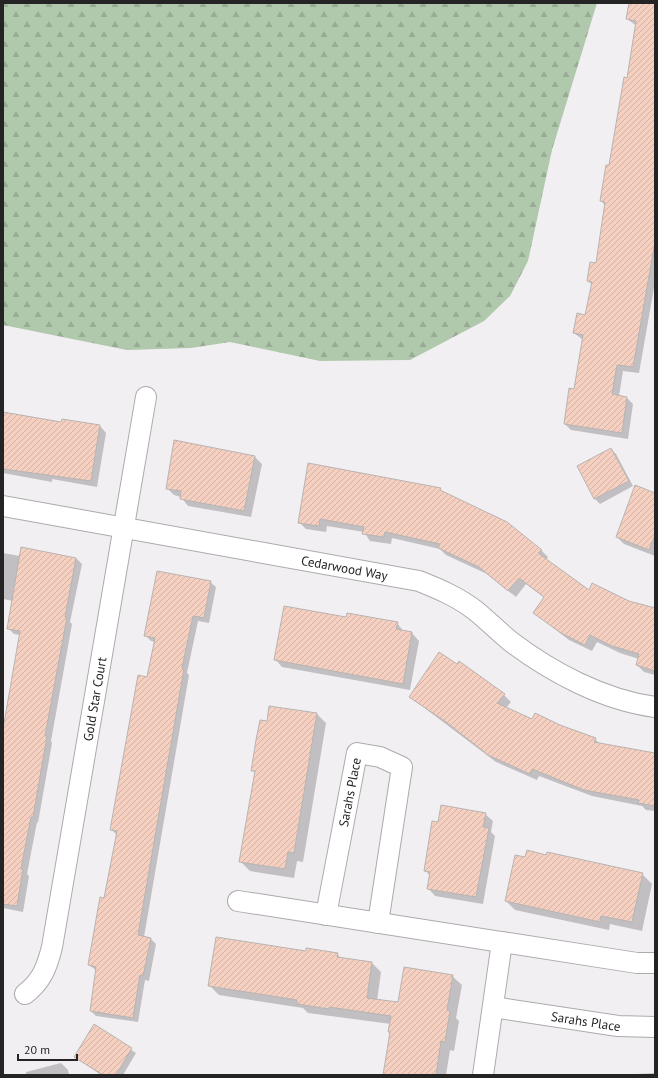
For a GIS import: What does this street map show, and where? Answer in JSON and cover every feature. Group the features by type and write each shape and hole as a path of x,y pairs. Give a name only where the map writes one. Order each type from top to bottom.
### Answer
{"street":[{"name":"Gold Star Court","path":"25,994 35,986 43,976 52,947 146,397"},
{"name":"Cedarwood Way","path":"3,506 419,581 450,594 475,610 509,640 542,663 577,682 614,697 655,707"},
{"name":"Sarahs Place","path":"326,915 357,754 380,757 402,767 378,923"},
{"path":"238,901 636,963 655,963"},
{"path":"483,1075 502,942"},
{"name":"Sarahs Place","path":"493,1007 618,1026 655,1027"}],"green space":[{"path":"3,3 597,3 552,150 528,261 510,296 484,321 410,360 320,361 230,342 191,348 127,350 3,325"}],"building":[{"path":"629,3 655,3 655,242 633,367 617,365 612,394 627,397 622,433 564,424 569,388 574,389 583,335 573,333 577,313 585,315 592,282 587,281 590,262 596,263 605,202 600,201 606,165 609,165 624,77 627,78 636,21 626,19"},
{"path":"3,412 61,422 62,419 100,425 91,481 3,469"},
{"path":"174,440 255,456 244,511 180,499 181,491 166,489"},
{"path":"611,448 629,481 594,499 577,466"},
{"path":"308,463 441,488 440,490 507,522 542,550 538,553 589,590 592,583 629,601 655,608 655,671 636,665 639,654 612,646 590,635 585,645 561,633 533,613 544,597 519,578 508,591 479,567 438,548 440,544 385,532 384,537 362,534 364,527 320,519 319,526 298,523"},
{"path":"635,485 655,493 655,535 649,550 616,537"},
{"path":"21,547 76,558 65,617 67,617 45,736 47,736 33,817 31,817 21,869 23,869 17,906 3,904 3,729 20,631 7,629"},
{"path":"157,571 211,581 204,618 193,616 182,668 184,669 138,935 151,938 143,976 140,975 133,1018 90,1011 96,967 88,965 100,897 104,898 117,831 110,830 138,675 147,677 155,638 144,636"},
{"path":"284,606 346,617 347,613 398,622 396,629 412,632 403,684 274,660"},
{"path":"439,652 457,664 459,661 505,694 497,703 532,719 535,713 560,725 596,738 594,742 655,753 655,806 638,803 639,800 584,790 532,769 530,774 488,755 446,722 409,697"},
{"path":"269,706 317,713 294,853 288,852 285,869 239,862 255,771 251,771 256,740 260,720 267,721"},
{"path":"441,805 486,813 483,827 489,828 476,897 427,889 430,872 424,871 432,821 438,822"},
{"path":"527,850 546,855 547,852 643,873 632,922 601,916 600,922 505,901 515,855 525,857"},
{"path":"216,937 306,951 306,948 338,953 337,957 372,962 367,998 398,1002 404,967 453,975 447,1010 450,1011 445,1042 441,1041 436,1075 383,1075 391,1016 297,1004 297,1000 208,986"},
{"path":"94,1024 132,1048 116,1075 103,1075 74,1057"}]}
